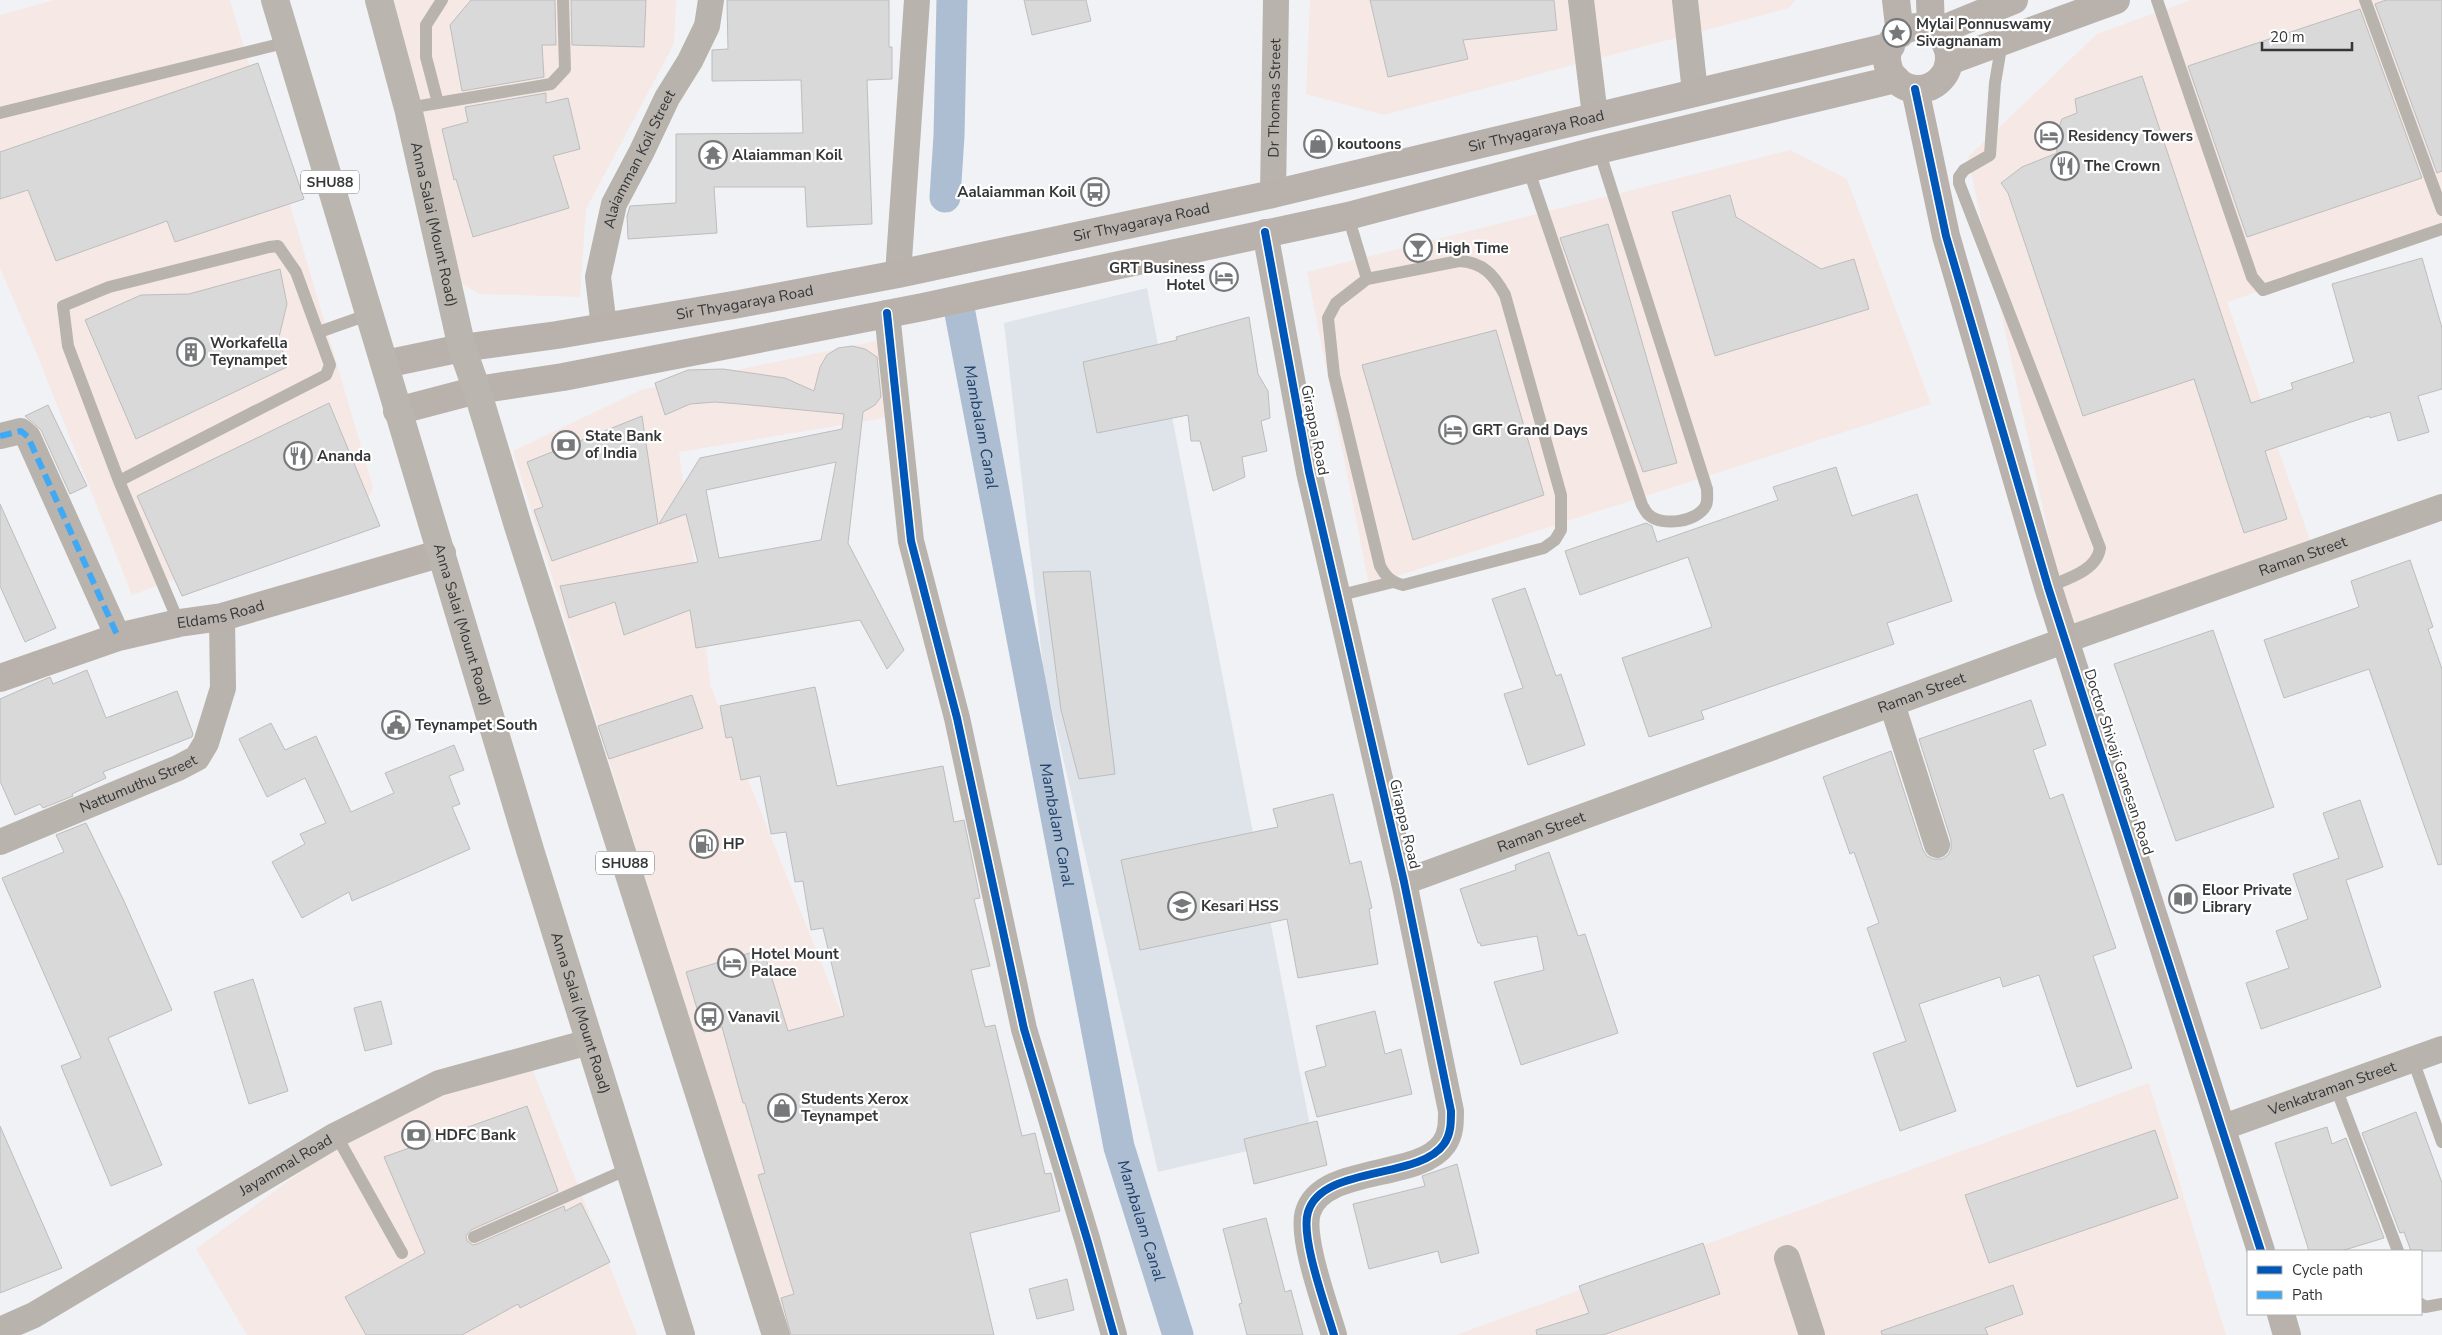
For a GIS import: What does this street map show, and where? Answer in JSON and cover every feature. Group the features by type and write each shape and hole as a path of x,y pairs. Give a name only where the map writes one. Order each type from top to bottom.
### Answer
{"main road":[{"name":"Anna Salai (Mount Road)","path":"275,0 385,364 397,411 680,1335"},
{"name":"Anna Salai (Mount Road)","path":"379,0 408,108 462,348 477,390 518,526 776,1335"},
{"path":"1896,0 1895,40 1887,56 1890,71 1906,84"},
{"path":"397,411 477,390 563,377 923,307 1265,232 1348,216 1599,150 1906,84 1931,86 1944,76 1949,60 1947,44 1934,31 1930,0"},
{"name":"Sir Thyagaraya Road","path":"385,364 462,348 604,327 898,274 1273,194 1695,92 1895,40 1904,29 1921,26 1934,31 2014,0"},
{"path":"1949,60 2116,0"},
{"name":"Doctor Shivaji Ganesan Road","path":"1906,84 1957,279 2048,587 2261,1250"},
{"name":"Eldams Road","path":"0,678 118,637 180,623 222,617 442,553"},
{"path":"2281,1315 2287,1335"}],"street":[{"name":"Alaiamman Koil Street","path":"604,327 598,278 614,204 667,98 690,61 707,26 711,0"},
{"path":"898,274 917,0"},
{"name":"Dr Thomas Street","path":"1273,194 1276,0"},
{"path":"1581,0 1595,116"},
{"path":"1685,0 1695,92"},
{"name":"Girappa Road","path":"1265,232 1308,472 1404,882 1451,1111 1451,1130 1444,1145 1428,1158 1334,1185 1320,1195 1308,1212 1307,1238 1334,1335"},
{"path":"887,313 911,541 957,718 1024,1029 1114,1335"},
{"path":"0,436 21,431 28,437 118,637"},
{"name":"Raman Street","path":"1404,882 2066,640 2442,507"},
{"name":"Nattumuthu Street","path":"0,842 178,768 197,758 206,743 223,688 222,617"},
{"path":"1892,704 1937,845"},
{"name":"Jayammal Road","path":"0,1330 34,1315 336,1135 440,1083 589,1042"},
{"name":"Venkatraman Street","path":"2221,1128 2442,1049"},
{"path":"1787,1258 1812,1335"}],"lane":[{"path":"438,103 426,57 426,25 442,0"},
{"path":"408,108 551,84 565,69 563,0"},
{"path":"2157,0 2252,277 2263,290 2442,230"},
{"path":"2366,0 2442,210"},
{"path":"0,113 288,42"},
{"path":"2002,42 1995,83 1990,155 1964,170 1959,177 1959,183 2100,548 2099,557 2085,570 2048,587"},
{"path":"1528,168 1642,505 1649,515 1662,521 1678,521 1696,516 1706,505 1707,489 1599,150"},
{"path":"1348,216 1367,279"},
{"path":"119,481 326,376 330,365 296,272 278,246 109,287 63,306 68,346 119,481 180,623"},
{"path":"1459,261 1474,262 1496,279 1505,295 1561,495 1561,530 1555,540 1544,548 1412,584 1403,585 1393,582 1384,574 1380,566 1334,374 1328,318 1336,303 1367,279 1459,261"},
{"path":"318,332 370,314"},
{"path":"1338,596 1393,582"},
{"path":"2413,1060 2442,1142"},
{"path":"2336,1088 2398,1250"},
{"path":"336,1135 402,1253"},
{"path":"474,1237 628,1169"},
{"path":"2422,1304 2425,1306 2442,1304"}],"shaded area":[{"path":"54,0 230,0 373,487 362,513 132,595 36,352 0,268 0,15"},
{"path":"370,0 676,0 674,44 586,209 580,297 479,294 446,274"},
{"path":"1310,0 1796,0 1789,8 1384,115 1306,94"},
{"path":"2191,0 2442,0 2442,229 2227,302 2311,543 2068,626 1968,157 2097,34"},
{"path":"1790,150 1847,179 1931,404 1369,585 1307,272"},
{"name":"Kesari HSS","path":"1147,288 1312,1136 1158,1172 1044,675 1004,323"},
{"path":"880,340 897,416 679,452 711,687 937,1252 960,1335 787,1335 513,451 641,390"},
{"path":"528,1058 637,1335 247,1335 196,1249 366,1124"},
{"path":"2149,1083 2226,1335 1456,1335"}],"building":[{"path":"471,0 555,0 556,45 542,45 544,77 462,91 450,25"},
{"path":"571,0 646,0 644,47 572,45"},
{"path":"727,0 889,0 889,47 892,47 892,79 867,80 872,224 807,227 805,187 714,187 717,233 628,239 627,216 630,206 676,203 676,134 803,133 801,80 712,81 712,50 728,49"},
{"path":"1024,0 1086,0 1091,21 1032,35"},
{"path":"1370,0 1554,0 1557,30 1463,40 1468,59 1388,77"},
{"path":"2386,0 2442,0 2442,171 2437,173 2375,4"},
{"path":"2360,9 2422,178 2247,237 2188,66"},
{"path":"258,63 304,199 175,242 167,221 56,261 28,190 0,199 0,152"},
{"path":"2142,76 2251,403 2293,389 2291,383 2354,362 2332,284 2422,258 2442,328 2442,389 2418,396 2429,432 2398,441 2390,412 2370,418 2369,416 2265,451 2287,519 2244,533 2194,379 2083,416 2008,193 2001,183 2022,167 2057,153 2056,135 2062,119 2077,113 2075,99"},
{"path":"546,93 546,103 568,98 580,149 553,156 569,208 473,237 456,179 454,180 442,129 468,122 465,107"},
{"path":"1730,195 1736,217 1821,269 1854,259 1869,309 1715,356 1672,212"},
{"path":"1608,224 1677,463 1643,472 1560,238"},
{"name":"Workafella Teynampet","path":"280,269 287,304 279,337 287,367 136,439 85,320 141,295 189,294"},
{"path":"1249,317 1258,374 1268,391 1270,418 1261,421 1267,451 1242,457 1245,477 1213,491 1200,441 1191,441 1188,415 1097,433 1083,362 1177,340 1176,337"},
{"name":"GRT Grand Days","path":"1496,330 1544,495 1413,540 1362,365"},
{"path":"852,346 865,349 877,357 881,397 875,405 863,412 848,543 904,650 887,669 860,620 696,648 690,610 624,635 615,602 569,618 560,586 698,562 686,514 659,524 700,458 842,429 844,414 715,402 690,404 665,415 655,383 688,370 723,369 785,378 814,391 820,367 827,355 838,348","holes":["836,462 821,540 719,558 706,490"]},
{"path":"329,403 380,526 182,596 137,496"},
{"path":"48,405 87,486 70,494 41,430 25,416"},
{"path":"642,416 658,524 552,561 534,510 543,507 527,462"},
{"path":"1836,467 1852,516 1917,494 1952,601 1887,623 1894,644 1701,711 1704,719 1649,737 1622,658 1712,627 1688,557 1580,595 1565,551 1646,523 1652,526 1657,542 1778,500 1773,487"},
{"path":"0,504 56,628 25,642 0,586"},
{"path":"2410,560 2433,627 2428,629 2442,669 2442,864 2438,865 2369,669 2284,698 2264,640 2359,607 2351,581"},
{"path":"1090,571 1115,774 1079,779 1061,710 1043,572"},
{"path":"1525,588 1556,676 1561,674 1585,745 1528,765 1504,694 1523,688 1492,599"},
{"path":"2213,630 2274,807 2176,841 2114,664"},
{"path":"87,670 106,718 177,691 193,734 192,737 103,772 106,778 72,794 73,796 43,808 40,804 15,815 0,781 0,699 50,677 53,684"},
{"path":"815,687 837,786 943,766 954,822 964,820 980,898 974,899 990,966 971,970 985,1027 995,1025 1022,1136 1035,1133 1045,1174 1051,1173 1060,1211 970,1233 994,1335 791,1335 781,1298 794,1294 758,1175 765,1173 745,1103 743,1103 722,1027 704,1032 686,972 763,949 788,1031 844,1016 823,928 811,930 803,881 795,882 786,832 771,834 760,776 741,780 732,737 726,738 720,706"},
{"path":"692,695 703,728 609,759 598,726"},
{"path":"2031,700 2046,745 2033,750 2050,799 2063,794 2116,948 2093,956 2132,1068 2077,1087 2039,975 2003,987 2000,977 1919,1004 1956,1111 1900,1131 1873,1053 1906,1041 1867,928 1879,923 1854,852 1850,854 1823,777 1891,751 1923,850 1927,856 1933,859 1942,859 1948,855 1951,849 1951,840 1919,739"},
{"path":"271,723 285,750 316,736 351,812 394,793 385,773 454,745 464,770 449,776 460,804 452,807 470,849 352,901 349,892 302,918 272,862 305,844 300,834 326,823 305,778 267,797 239,739"},
{"path":"1333,794 1350,864 1361,861 1372,908 1369,909 1378,964 1298,978 1287,919 1140,950 1121,860 1278,827 1273,809"},
{"path":"2360,800 2383,867 2346,880 2381,987 2261,1029 2246,983 2289,968 2276,931 2308,919 2293,874 2339,858 2323,813"},
{"path":"86,823 124,901 172,1010 108,1038 162,1165 111,1186 61,1066 81,1058 2,878 64,852 56,835"},
{"path":"1549,852 1578,936 1585,934 1618,1033 1521,1065 1494,982 1544,970 1537,936 1481,946 1478,943 1460,889 1516,870 1515,865"},
{"path":"253,979 288,1091 249,1104 214,992"},
{"path":"381,1001 392,1044 365,1051 354,1008"},
{"path":"1375,1011 1385,1054 1401,1049 1412,1094 1317,1117 1305,1072 1326,1066 1316,1026"},
{"path":"527,1106 558,1191 471,1230 466,1236 467,1241 473,1245 477,1244 564,1206 565,1211 581,1203 610,1262 520,1308 518,1304 462,1335 366,1335 345,1297 425,1253 384,1157"},
{"path":"2416,1112 2442,1183 2442,1251 2411,1250 2404,1232 2400,1233 2362,1133"},
{"path":"1317,1121 1327,1165 1254,1184 1244,1139"},
{"path":"0,1126 62,1268 0,1293"},
{"path":"2327,1127 2332,1144 2346,1138 2384,1238 2344,1250 2309,1250 2275,1143"},
{"path":"2155,1130 2178,1198 1989,1263 1965,1195"},
{"path":"1457,1164 1479,1253 1441,1263 1438,1251 1369,1269 1353,1204 1425,1186 1422,1176"},
{"path":"1266,1218 1285,1292 1291,1290 1303,1335 1247,1335 1239,1304 1242,1303 1223,1229"},
{"path":"1703,1243 1720,1294 1603,1335 1537,1335 1536,1330 1589,1313 1579,1286"},
{"path":"1067,1279 1074,1310 1037,1319 1029,1289"},
{"path":"2013,1285 2023,1314 1985,1328 1988,1335 1882,1335 1881,1331"}],"waterway":[{"name":"Mambalam Canal","path":"945,197 949,136 952,0"},
{"name":"Mambalam Canal","path":"959,308 1119,1147 1178,1335"}],"marked path":[{"path":"0,436 21,431 28,437 118,637"}],"cycle path":[{"path":"1915,89 1946,236 2048,587 2261,1250"},
{"path":"1265,232 1309,472 1404,882 1451,1111 1451,1124 1448,1136 1444,1144 1432,1155 1414,1163 1351,1179 1332,1187 1317,1197 1308,1212 1306,1223 1311,1255 1334,1335"},
{"path":"887,313 911,541 957,718 1024,1029 1114,1335"}],"place":[{"name":"Mylai Ponnuswamy Sivagnanam","path":"1897,33"},
{"name":"Residency Towers","path":"2049,136"},
{"name":"koutoons","path":"1318,144"},
{"name":"Alaiamman Koil","path":"713,155"},
{"name":"The Crown","path":"2065,166"},
{"name":"Aalaiamman Koil","path":"1095,192"},
{"name":"High Time","path":"1418,248"},
{"name":"GRT Business Hotel","path":"1224,277"},
{"name":"Workafella Teynampet","path":"191,352"},
{"name":"GRT Grand Days","path":"1453,430"},
{"name":"State Bank of India","path":"566,445"},
{"name":"Ananda","path":"298,456"},
{"name":"Teynampet South","path":"396,725"},
{"name":"HP","path":"704,844"},
{"name":"Eloor Private Library","path":"2183,899"},
{"name":"Kesari HSS","path":"1182,906"},
{"name":"Hotel Mount Palace","path":"732,963"},
{"name":"Vanavil","path":"709,1017"},
{"name":"Students Xerox Teynampet","path":"782,1108"},
{"name":"HDFC Bank","path":"416,1135"}]}
